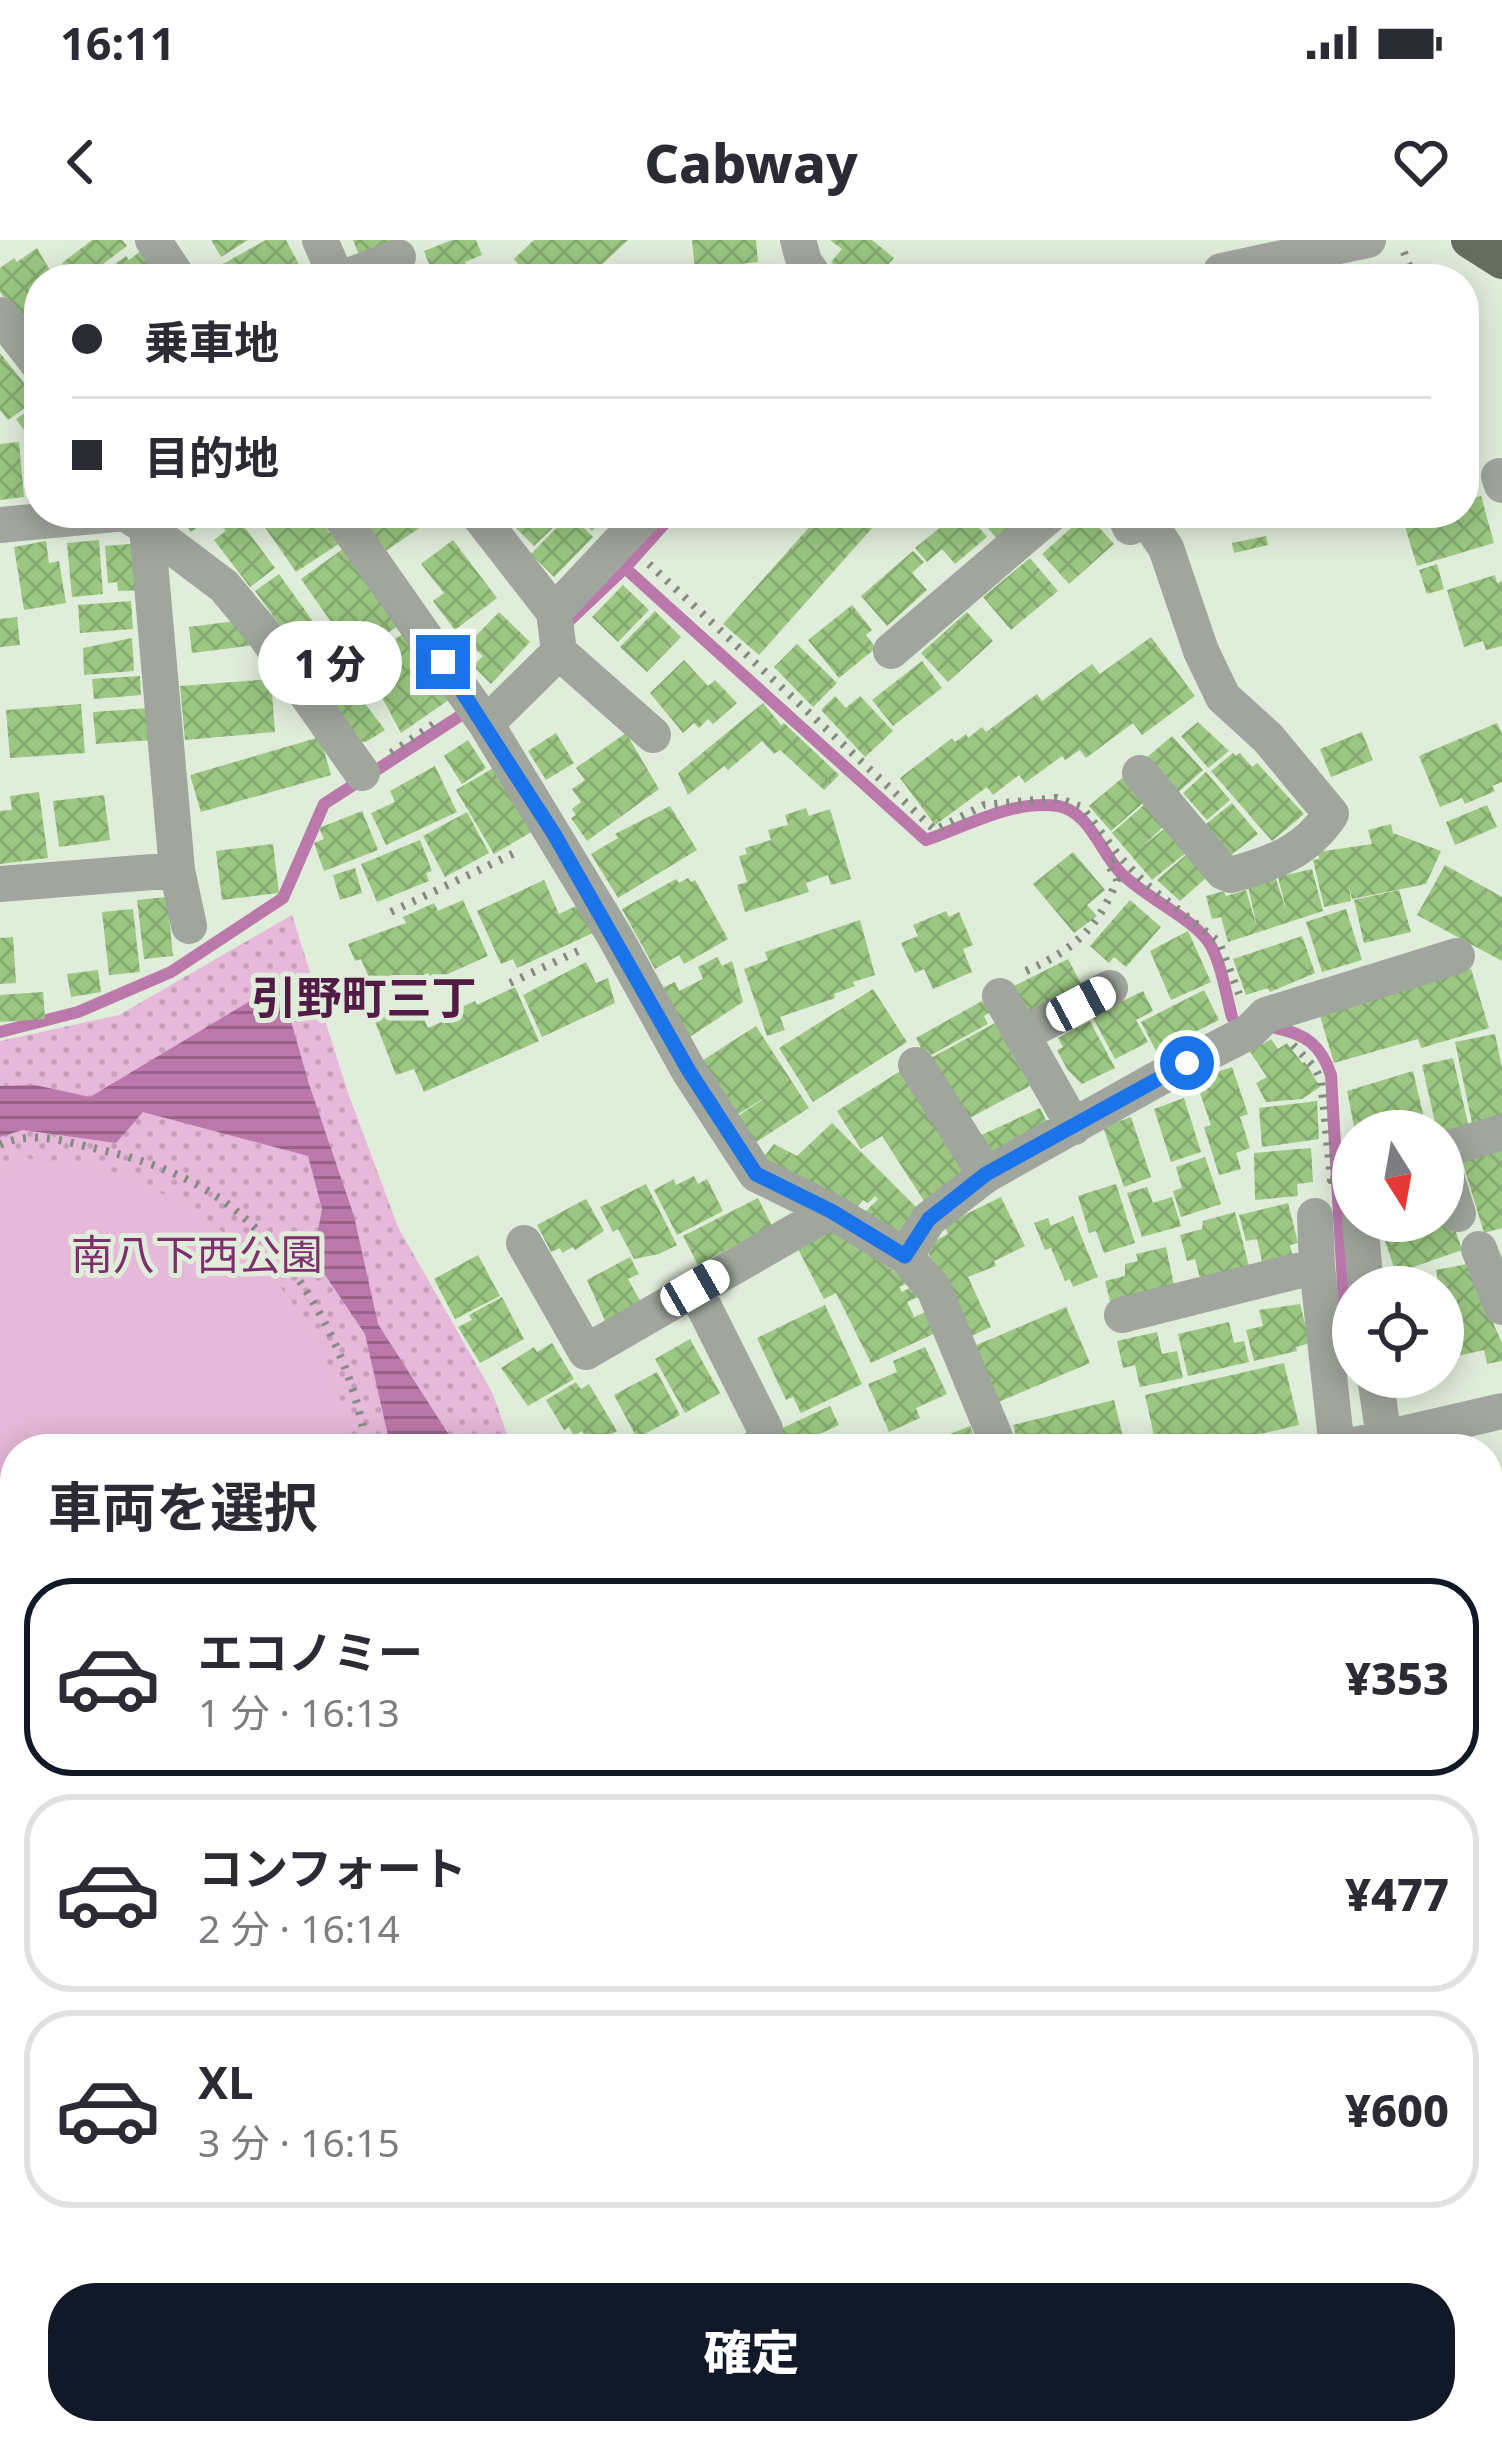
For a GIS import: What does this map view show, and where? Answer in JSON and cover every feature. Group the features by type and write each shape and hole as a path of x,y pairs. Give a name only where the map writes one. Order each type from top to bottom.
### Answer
{"main road":[{"path":"1469,240 1502,261"}],"street":[{"path":"1258,264 1368,240"},
{"path":"377,264 398,256"},
{"path":"0,315 24,346"},
{"path":"147,528 224,586 264,634 362,773"},
{"path":"147,528 177,871 189,926"},
{"path":"349,528 478,712 614,934 689,1071 756,1174 831,1211 905,1256 934,1289 995,1434"},
{"path":"489,528 554,612 559,652 653,735"},
{"path":"554,612 632,528"},
{"path":"891,651 1034,528"},
{"path":"1140,773 1223,872 1231,875 1282,860 1318,833 1331,814 1268,737 1223,697 1201,651 1166,548 1152,528"},
{"path":"478,712 559,652"},
{"path":"0,884 177,871"},
{"path":"905,1256 929,1219 986,1174 1266,1015 1457,956"},
{"path":"1012,984 1022,1035 1074,1127"},
{"path":"1022,1035 1110,988"},
{"path":"916,1065 986,1174"},
{"path":"1464,1144 1502,1132"},
{"path":"524,1243 586,1352 831,1211"},
{"path":"1315,1216 1335,1434"},
{"path":"1479,1249 1502,1307"},
{"path":"1122,1316 1317,1266"},
{"path":"695,1288 764,1434"},
{"path":"1378,1398 1383,1434"},
{"path":"1401,1434 1502,1411"}],"path":[{"path":"643,559 935,830 984,805 1057,798 1082,807 1147,885 1219,942 1244,1007 1258,1023 1285,1039 1315,1068 1321,1080 1332,1180"},
{"path":"362,773 478,712"},
{"path":"392,912 554,834"},
{"path":"1012,984 1058,956 1104,914 1118,880 1108,864 1119,856"},
{"path":"510,982 614,934"},
{"path":"0,1145 19,1136 57,1139 154,1164 210,1192 251,1225 295,1277 338,1353 365,1434"}],"green space":[{"name":"南八下西公園","path":"292,915 348,1093 398,1227 493,1394 507,1434 0,1434 0,1041 119,1015"},
{"path":"16,1157 74,1163 144,1185 212,1224 243,1249 296,1307 336,1385 347,1434 0,1434 0,1182"}],"shaded area":[{"path":"280,983 354,1216 378,1324 448,1434 388,1434 365,1334 313,1257 322,1209 308,1156 143,1112 116,1143 23,1130 0,1137 0,1086 35,1085 90,1097"}],"building":[{"path":"92,240 122,240 127,246 103,264 62,263"},
{"path":"211,240 248,240 221,257"},
{"path":"266,240 286,240 299,264 223,264"},
{"path":"353,240 399,240 359,255"},
{"path":"452,240 476,240 482,255 466,264 429,264 424,251"},
{"path":"534,240 628,240 602,264 518,264 514,259"},
{"path":"692,240 756,240 758,262 694,264"},
{"path":"830,240 872,240 894,258 889,264 833,264 842,249"},
{"path":"37,248 46,264 24,264 24,325 0,292 0,268 14,258 17,262"},
{"path":"142,250 153,264 115,264 126,256 129,260"},
{"path":"0,353 24,383 24,408 8,420 0,410"},
{"path":"19,442 24,497 0,500 0,444"},
{"path":"1479,497 1494,543 1417,566 1406,528 1479,528"},
{"path":"224,528 245,528 275,568 250,587 214,540 226,531"},
{"path":"265,528 326,528 329,533 335,529 343,541 296,572"},
{"path":"367,528 419,528 384,552"},
{"path":"516,528 553,528 534,546"},
{"path":"556,528 584,528 593,537 554,577 531,554"},
{"path":"809,528 872,528 759,655 723,624"},
{"path":"940,528 979,528 987,537 955,564 942,549 927,562 915,548"},
{"path":"988,528 1012,528 998,540"},
{"path":"1071,528 1100,528 1114,544 1069,584 1042,554"},
{"path":"1266,536 1268,545 1234,553 1232,543"},
{"path":"99,540 103,594 72,597 67,543"},
{"path":"453,540 497,598 455,630 433,601 444,593 421,564"},
{"path":"46,541 49,563 59,561 66,603 24,610 14,547"},
{"path":"142,543 145,590 118,591 117,582 108,583 105,546"},
{"path":"347,546 402,623 355,656 301,579"},
{"path":"913,551 924,562 912,573 927,590 887,626 861,596"},
{"path":"1030,558 1058,591 1011,630 983,597"},
{"path":"1437,564 1444,589 1427,594 1419,570"},
{"path":"279,574 332,648 309,665 255,591"},
{"path":"1495,575 1497,583 1502,581 1502,646 1486,650 1483,641 1464,647 1447,590"},
{"path":"623,585 649,610 618,642 592,617"},
{"path":"131,601 133,629 80,633 78,605"},
{"path":"852,605 872,630 866,635 876,648 839,678 808,640"},
{"path":"655,611 681,637 647,672 620,647"},
{"path":"499,612 530,642 491,684 473,666 483,656 469,643"},
{"path":"967,612 993,641 948,682 921,653"},
{"path":"17,617 20,645 0,647 0,619"},
{"path":"243,620 257,645 192,653 189,627"},
{"path":"407,631 453,697 401,733 378,690 383,687 364,660"},
{"path":"1151,637 1195,696 1142,735 1133,723 1086,758 1080,750 1065,760 1062,756 1025,783 1019,775 993,795 987,787 935,825 900,778 952,738 955,742 966,734 968,738 982,727 986,732 1037,694 1042,701 1092,664 1100,674"},
{"path":"132,638 134,671 84,675 83,648"},
{"path":"797,644 837,683 813,707 774,667"},
{"path":"336,653 366,693 360,697 385,730 366,742 360,741 328,697 332,694 314,670"},
{"path":"684,660 708,686 715,680 737,703 713,724 708,719 699,728 694,723 683,733 650,693"},
{"path":"922,661 942,688 893,726 872,700"},
{"path":"140,676 141,695 94,699 92,679"},
{"path":"271,679 275,732 185,740 180,686"},
{"path":"835,696 846,708 860,696 893,731 865,757 821,710"},
{"path":"763,703 839,775 824,790 780,750 774,754 762,741 688,795 678,773"},
{"path":"81,704 85,753 10,758 6,710"},
{"path":"149,708 152,740 96,744 93,712"},
{"path":"1198,722 1229,751 1208,768 1181,736"},
{"path":"1497,723 1502,734 1502,782 1492,786 1495,791 1465,804 1462,798 1440,807 1419,756"},
{"path":"1362,732 1373,760 1331,777 1320,749"},
{"path":"556,733 574,763 546,780 528,751"},
{"path":"626,733 659,789 587,841 571,818 576,815 572,809 581,802 572,789 585,780 576,768"},
{"path":"1172,736 1203,770 1176,794 1145,759"},
{"path":"320,737 331,775 201,812 190,775"},
{"path":"468,740 486,768 462,784 444,756"},
{"path":"1233,753 1240,753 1252,767 1257,763 1304,814 1272,841 1211,771"},
{"path":"435,766 457,812 386,845 371,813 395,802 390,791"},
{"path":"495,767 533,831 494,854 456,790"},
{"path":"1206,772 1230,800 1207,820 1183,793"},
{"path":"1122,778 1144,802 1111,831 1089,806"},
{"path":"39,792 48,858 0,864 0,811 12,810 10,796"},
{"path":"104,795 110,840 59,847 53,801"},
{"path":"1232,803 1258,834 1231,855 1206,824"},
{"path":"1145,804 1164,826 1143,846 1164,829 1187,852 1152,880 1112,833"},
{"path":"1487,805 1497,827 1455,845 1446,822"},
{"path":"670,806 697,850 618,898 591,854 618,838 615,834"},
{"path":"806,808 809,816 830,809 851,879 831,885 828,875 806,883 809,892 745,912 737,885 747,882 739,856 747,854 745,848 771,840 768,830 788,825 785,815"},
{"path":"362,811 378,850 324,871 314,843 324,839 319,828"},
{"path":"467,812 489,853 445,877 423,836"},
{"path":"1391,824 1393,833 1441,851 1426,884 1352,899 1349,886 1351,901 1324,907 1313,860 1319,859 1318,852 1372,844 1368,830"},
{"path":"420,840 432,871 426,873 429,881 377,902 361,864"},
{"path":"273,844 279,893 222,900 216,851"},
{"path":"1073,852 1105,890 1087,905 1097,916 1074,933 1033,884"},
{"path":"1187,854 1207,877 1180,901 1157,880"},
{"path":"1445,865 1502,897 1502,961 1417,915"},
{"path":"355,868 362,893 340,900 333,875"},
{"path":"1312,869 1323,911 1228,942 1221,917 1212,919 1206,896 1246,890 1257,927 1248,886 1276,879 1287,913 1278,877"},
{"path":"676,879 679,883 695,880 728,939 684,964 679,955 655,969 622,909"},
{"path":"544,880 559,914 580,904 593,933 517,968 513,959 501,964 477,911"},
{"path":"1399,890 1411,932 1364,943 1354,900"},
{"path":"167,897 173,956 144,959 137,900"},
{"path":"463,900 488,956 432,981 428,973 376,995 361,959 355,961 348,944 406,923 403,917 434,903 438,911"},
{"path":"1130,900 1161,927 1126,967 1114,957 1109,963 1090,946"},
{"path":"133,909 140,972 109,975 102,912"},
{"path":"1346,909 1362,960 1322,972 1306,922"},
{"path":"946,911 949,917 959,912 973,945 963,949 972,972 933,989 924,969 915,973 901,943 918,936 913,925"},
{"path":"860,920 875,975 853,982 855,986 834,994 835,998 780,1017 785,1030 767,1036 744,969 768,960 765,952"},
{"path":"1188,931 1211,982 1171,1000 1150,951"},
{"path":"1302,936 1315,973 1270,992 1268,988 1246,995 1233,959"},
{"path":"13,937 16,983 0,984 0,938"},
{"path":"717,957 722,966 732,961 743,1002 685,1040 660,989 675,982 679,991 703,979 698,967"},
{"path":"1068,959 1084,989 1028,1018 1012,987"},
{"path":"586,962 596,983 608,978 615,1003 542,1037 523,995"},
{"path":"1471,969 1489,1028 1421,1048 1418,1039 1334,1063 1318,1009"},
{"path":"98,970 101,992 71,997 67,974"},
{"path":"515,987 539,1041 424,1092 414,1069 396,1075 372,1014 415,998 428,1028 457,1015 455,1010"},
{"path":"873,989 907,1042 813,1102 779,1048"},
{"path":"1204,990 1219,1020 1156,1051 1141,1022"},
{"path":"1143,991 1153,1011 1136,1020 1148,1042 1115,1059 1092,1016"},
{"path":"43,992 45,1019 0,1022 0,995"},
{"path":"982,1001 989,1013 984,1016 988,1024 931,1055 923,1052 916,1038"},
{"path":"1090,1021 1115,1068 1082,1084 1057,1050 1063,1047 1058,1038"},
{"path":"995,1023 1030,1086 964,1121 929,1059"},
{"path":"756,1026 809,1108 753,1144 735,1118 774,1092 735,1116 700,1062"},
{"path":"1495,1034 1502,1068 1502,1118 1472,1123 1455,1042"},
{"path":"1271,1039 1278,1049 1287,1043 1320,1087 1302,1099 1266,1102 1256,1083 1267,1077 1250,1052"},
{"path":"1453,1058 1469,1128 1464,1129 1464,1110 1432,1110 1422,1065"},
{"path":"1232,1067 1248,1114 1240,1117 1250,1148 1236,1153 1241,1169 1219,1175 1204,1127 1211,1125 1195,1079"},
{"path":"902,1070 965,1174 926,1204 882,1136 861,1149 837,1111"},
{"path":"1413,1071 1422,1110 1351,1110 1347,1091"},
{"path":"1184,1098 1201,1152 1171,1162 1154,1109"},
{"path":"1317,1101 1319,1139 1262,1147 1259,1108"},
{"path":"1040,1108 1050,1128 989,1160 977,1137"},
{"path":"1131,1117 1151,1177 1124,1187 1103,1127"},
{"path":"832,1123 922,1213 893,1242 864,1213 878,1199 875,1196 856,1208 763,1158 774,1144 797,1156"},
{"path":"1502,1145 1502,1228 1484,1233 1464,1156"},
{"path":"1311,1148 1313,1182 1297,1184 1298,1196 1255,1200 1254,1153"},
{"path":"1205,1157 1221,1204 1181,1217 1173,1191 1182,1188 1176,1167"},
{"path":"694,1176 698,1184 707,1179 723,1211 677,1235 654,1190 674,1179 676,1185"},
{"path":"646,1184 677,1245 634,1259 600,1207"},
{"path":"1116,1184 1135,1243 1104,1253 1096,1231 1089,1233 1078,1196"},
{"path":"1147,1187 1153,1203 1172,1197 1181,1226 1142,1237 1127,1193"},
{"path":"1001,1197 1025,1246 994,1261 996,1266 968,1277 991,1327 969,1337 925,1246 948,1234 944,1225"},
{"path":"758,1198 772,1226 698,1265 683,1236"},
{"path":"586,1199 604,1231 575,1250 551,1252 537,1225"},
{"path":"1288,1203 1298,1243 1290,1245 1293,1258 1263,1266 1257,1239 1246,1241 1239,1215"},
{"path":"1235,1212 1250,1270 1201,1282 1195,1259 1187,1261 1180,1235 1202,1229 1203,1221"},
{"path":"1073,1216 1098,1277 1073,1287 1070,1279 1065,1281 1051,1248 1045,1250 1034,1223 1048,1218 1051,1226"},
{"path":"840,1227 908,1283 899,1287 902,1292 917,1284 922,1295 907,1302 914,1316 911,1319 931,1309 942,1330 871,1363 836,1293 824,1299 798,1249"},
{"path":"1385,1242 1459,1242 1462,1250 1416,1266 1394,1266"},
{"path":"1166,1247 1175,1290 1110,1301 1105,1281 1125,1276 1125,1264 1138,1261 1136,1254"},
{"path":"478,1255 500,1296 455,1319 434,1279"},
{"path":"630,1257 639,1274 628,1279 642,1304 606,1323 587,1280"},
{"path":"1467,1264 1502,1343 1502,1361 1487,1364 1484,1350 1464,1355 1464,1266 1457,1266"},
{"path":"502,1297 524,1339 480,1363 458,1327 472,1320 469,1315"},
{"path":"1300,1304 1310,1343 1296,1347 1297,1351 1254,1361 1246,1330 1263,1326 1259,1310"},
{"path":"825,1305 862,1384 801,1413 793,1397 786,1400 757,1338"},
{"path":"1066,1307 1090,1363 996,1403 972,1347"},
{"path":"1229,1322 1234,1343 1244,1341 1249,1362 1188,1376 1178,1334"},
{"path":"1157,1332 1162,1354 1177,1351 1183,1378 1140,1387 1135,1365 1123,1368 1117,1341"},
{"path":"690,1339 720,1393 685,1413 655,1359"},
{"path":"552,1343 574,1379 528,1406 501,1368 534,1347 537,1352"},
{"path":"925,1347 947,1394 916,1408 920,1418 889,1432 868,1384 897,1372 893,1361"},
{"path":"1284,1363 1299,1425 1260,1434 1154,1434 1145,1395"},
{"path":"657,1372 680,1415 644,1434 635,1434 614,1395"},
{"path":"576,1382 581,1389 589,1384 617,1431 573,1434 569,1427 564,1430 546,1400"},
{"path":"1114,1400 1122,1434 1015,1434 1013,1425"},
{"path":"830,1406 839,1425 820,1434 780,1434 778,1430"},
{"path":"970,1426 973,1434 950,1434"}],"waterway":[{"path":"625,568 661,528"},
{"path":"568,622 625,568 926,840 1025,806 1068,809 1085,823 1129,881 1181,917 1211,946 1232,1017"},
{"path":"0,1032 78,1012 171,972 283,898 324,804 466,712"},
{"path":"1276,1028 1311,1042 1331,1075 1342,1266"}],"district":[{"name":"引野町三丁","path":"364,996"}],"route":[{"path":"443,662 554,834 689,1071 756,1174 831,1211 905,1256 929,1219 986,1174 1187,1063"}]}
